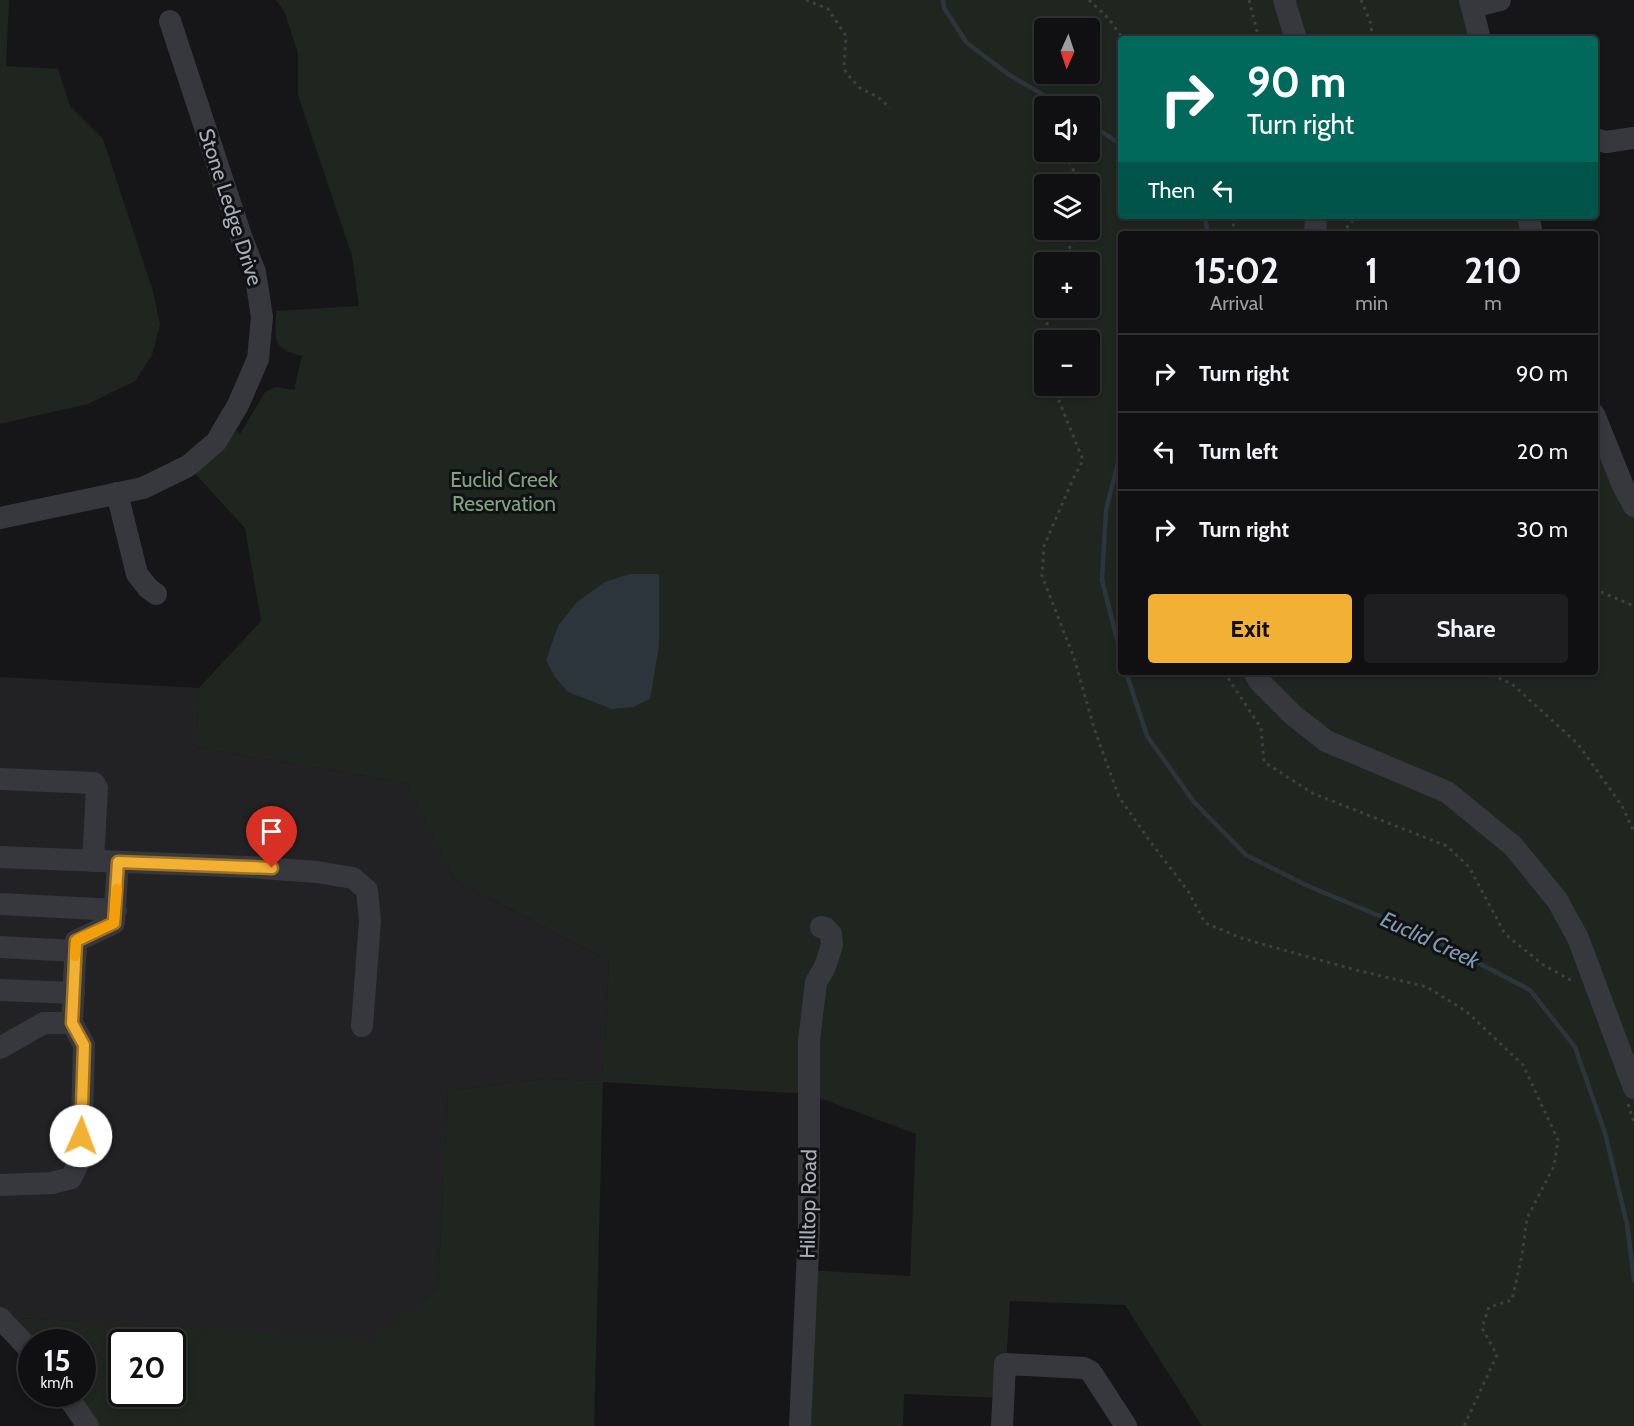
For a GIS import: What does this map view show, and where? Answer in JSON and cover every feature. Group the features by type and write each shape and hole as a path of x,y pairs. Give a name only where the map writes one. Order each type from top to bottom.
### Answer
{"street":[{"path":"1284,0 1295,36"},
{"path":"1479,36 1471,4 1500,0"},
{"name":"Stone Ledge Drive","path":"0,518 143,488 188,466 216,442 238,405 258,359 262,317 255,272 170,21"},
{"path":"1598,140 1606,142 1634,138"},
{"path":"1598,424 1623,486 1634,506"},
{"path":"117,494 137,574 156,594"},
{"path":"1256,675 1293,715 1326,741 1448,792 1513,846 1557,900 1578,938 1630,1094"},
{"path":"0,779 94,783 97,788 93,861"},
{"path":"0,857 249,867 317,872 354,878 367,890 370,921 362,1026"},
{"path":"0,1185 52,1183 71,1178 81,1158 84,1045 72,1023 76,941 114,923 118,862"},
{"path":"0,904 116,910"},
{"name":"Hilltop Road","path":"800,1426 809,1228 809,1041 816,982 825,967 832,945 831,933 825,927 820,927"},
{"path":"0,947 76,951"},
{"path":"0,990 74,993"},
{"path":"0,1047 44,1023 72,1023"},
{"path":"0,1317 18,1337"},
{"path":"1002,1426 1005,1364 1084,1368 1090,1372 1126,1426"},
{"path":"75,1407 88,1426"}],"path":[{"path":"806,0 828,9 846,36 844,66 846,73 860,88 878,97 890,108"},
{"path":"1089,0 1109,19 1121,36"},
{"path":"1249,0 1258,36"},
{"path":"1361,0 1371,24 1372,36"},
{"path":"1344,231 1354,219"},
{"path":"1057,396 1083,460 1044,546 1042,576 1074,658 1095,731 1119,797 1188,891 1205,923 1244,939 1427,987 1467,1012 1523,1065 1558,1140 1554,1166 1527,1218 1512,1300 1489,1307 1482,1329 1497,1355 1464,1426"},
{"path":"1598,591 1634,606"},
{"path":"1226,675 1262,728 1264,762 1314,794 1447,846 1469,867 1505,934 1542,964 1573,980 1581,988"},
{"path":"1492,675 1512,684 1578,744 1622,806 1634,832"},
{"path":"1630,1094 1634,1123"}],"shaded area":[{"path":"630,574 659,574 659,646 650,699 633,707 612,709 568,692 554,676 546,660 558,626 577,602 605,582"},
{"path":"0,677 199,688 196,747 406,783 454,879 609,961 603,1081 544,1079 448,1091 438,1290 371,1339 0,1317"}],"green space":[{"path":"0,0 9,0 6,66 58,69 70,106 103,139 153,291 160,325 152,355 135,381 88,404 0,424"},
{"name":"Euclid Creek Reservation","path":"276,0 1470,0 1479,36 1118,36 1118,219 1529,219 1531,231 1118,231 1118,675 1598,675 1598,421 1634,506 1634,1426 1202,1426 1125,1305 1010,1301 1004,1398 904,1394 903,1426 800,1426 807,1270 910,1276 916,1134 809,1094 603,1082 594,1426 88,1426 75,1407 96,1407 96,1329 18,1329 18,1331 0,1317 371,1338 438,1290 448,1091 544,1079 603,1081 609,961 454,879 406,783 196,747 199,688 261,621 245,528 188,466 228,423 240,434 265,392 276,387 294,390 302,356 284,350 277,341 276,311 359,306 352,256 298,95 298,54 285,13"}],"waterway":[{"name":"Euclid Creek","path":"943,0 944,8 967,43 1008,74 1045,96"},
{"name":"Euclid Creek","path":"1100,130 1118,143"},
{"name":"Euclid Creek","path":"1205,219 1207,231"},
{"name":"Euclid Creek","path":"1118,463 1106,510 1102,580 1118,643"},
{"name":"Euclid Creek","path":"1127,675 1147,736 1194,802 1246,855 1308,886 1423,934 1530,990 1575,1047 1605,1133 1627,1224 1634,1280"}],"slow traffic":[{"path":"75,956 78,939 114,923 117,889"}],"route":[{"path":"81,1136 84,1045 72,1023 76,941 114,923 118,862 272,868"}]}
